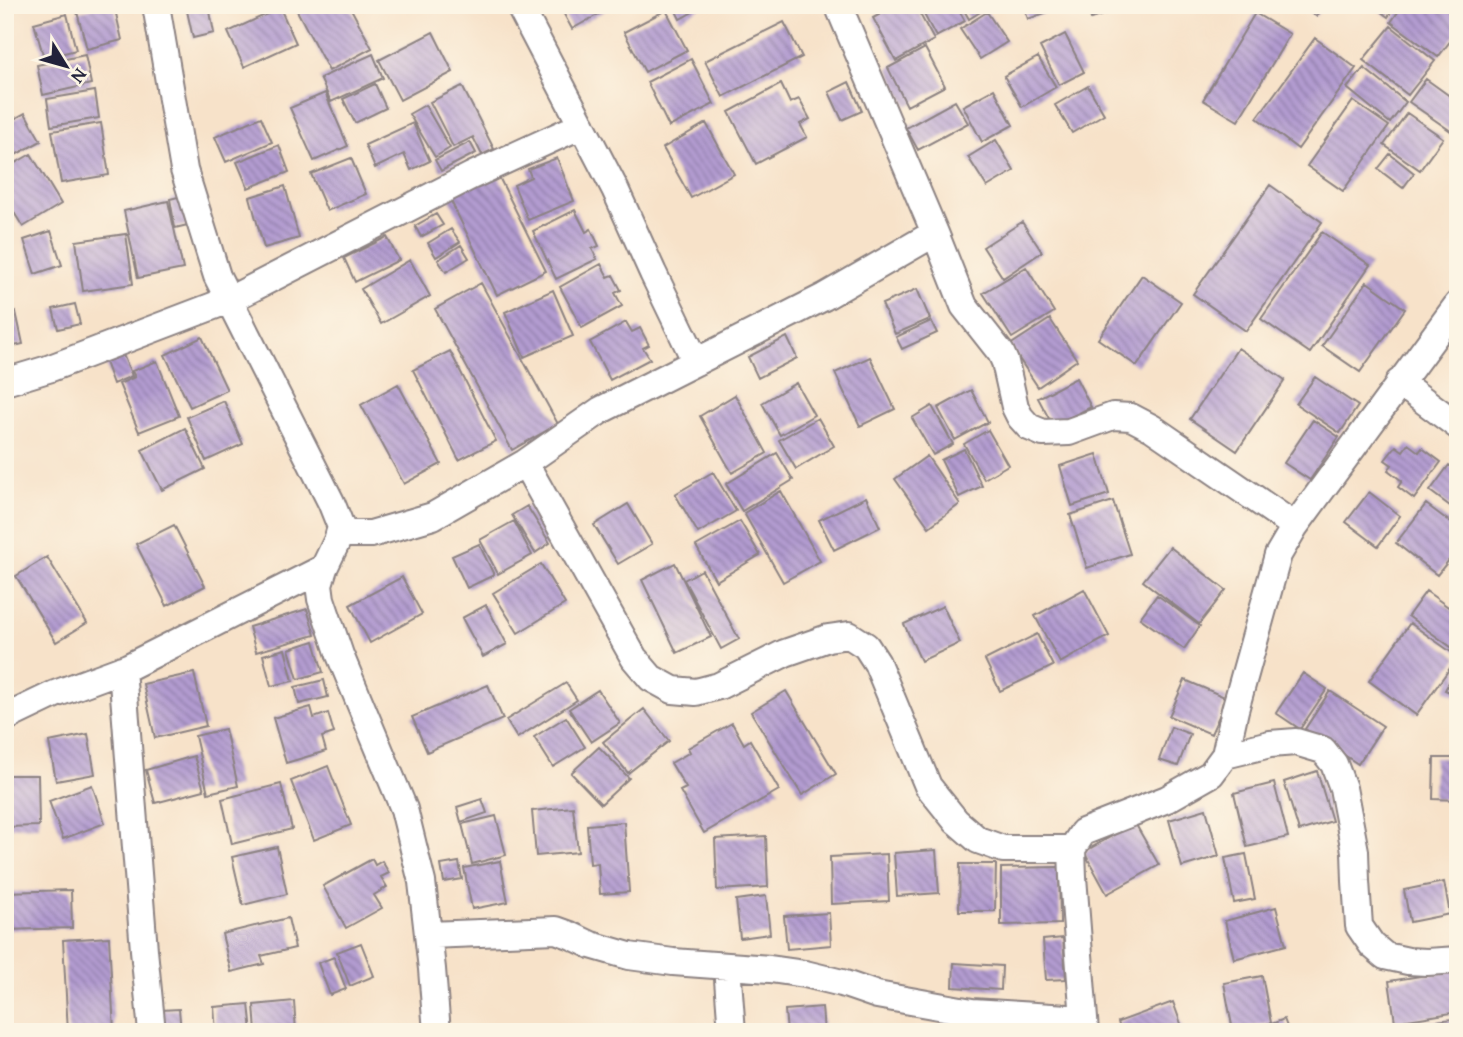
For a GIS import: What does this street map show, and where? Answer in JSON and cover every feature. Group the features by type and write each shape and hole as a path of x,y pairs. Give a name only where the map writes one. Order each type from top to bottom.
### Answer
{"street":[{"path":"156,5 184,170 217,276 331,502 341,527 319,584 321,599 340,655 404,809 422,881 437,1032"},
{"path":"519,5 615,189 695,362"},
{"path":"838,5 964,306 1001,352 1020,417 1029,427 1043,433 1069,432 1113,416 1131,417 1152,428 1295,526"},
{"path":"5,382 48,369 229,300 471,176 582,125"},
{"path":"339,534 370,534 433,516 525,463 601,410 824,297 935,233"},
{"path":"429,935 556,930 591,945 629,956 805,974 877,995 972,1012 1084,1025 1072,849 1083,832 1167,799 1211,774 1225,755 1278,555 1295,526 1458,304"},
{"path":"1399,382 1458,426"},
{"path":"525,463 634,658 652,678 673,690 696,692 719,686 785,653 828,638 849,635 866,646 877,663 928,786 956,821 978,840 1003,849 1072,849"},
{"path":"5,718 55,694 122,668 324,568"},
{"path":"122,668 152,1032"},
{"path":"1225,755 1270,744 1296,742 1323,750 1334,764 1343,788 1355,851 1359,926 1372,945 1385,956 1408,961 1458,960"},
{"path":"727,965 732,1032"}],"building":[{"path":"114,5 122,40 87,49 77,12"},
{"path":"349,5 372,48 329,71 295,7"},
{"path":"559,5 615,5 572,29"},
{"path":"673,5 705,5 680,19"},
{"path":"897,5 915,5 934,40 896,61 873,18"},
{"path":"919,5 956,5 965,21 936,37"},
{"path":"961,5 987,5 988,7 969,19"},
{"path":"1023,5 1065,5 1065,6 1028,19"},
{"path":"1087,5 1109,5 1112,12 1091,19"},
{"path":"1301,5 1324,5 1316,16"},
{"path":"1372,5 1396,5 1388,17"},
{"path":"1403,5 1458,5 1458,31 1438,57 1391,22"},
{"path":"209,6 214,33 193,38 187,11"},
{"path":"280,8 296,43 244,67 228,32"},
{"path":"666,10 687,50 645,72 624,32"},
{"path":"987,12 1007,42 980,59 960,29"},
{"path":"1255,13 1290,34 1238,121 1203,100"},
{"path":"67,14 76,50 44,58 34,23"},
{"path":"784,22 802,57 723,97 705,61"},
{"path":"1391,26 1435,61 1408,95 1363,60"},
{"path":"433,32 453,72 400,100 379,60"},
{"path":"1065,34 1084,72 1059,85 1040,47"},
{"path":"1315,38 1356,68 1298,149 1257,118"},
{"path":"925,48 945,86 907,106 888,68"},
{"path":"373,54 383,78 331,102 320,78"},
{"path":"85,55 91,84 43,95 37,65"},
{"path":"1038,57 1056,87 1022,107 1004,76"},
{"path":"691,59 714,104 669,127 647,82"},
{"path":"1364,68 1406,102 1390,123 1347,88"},
{"path":"1426,79 1458,102 1458,136 1409,102"},
{"path":"849,82 862,111 842,120 829,92"},
{"path":"375,84 386,108 355,123 343,99"},
{"path":"781,84 790,103 799,99 810,119 800,124 807,137 756,164 729,112"},
{"path":"462,86 494,149 482,155 473,137 453,147 430,102"},
{"path":"1088,86 1104,114 1072,133 1055,105"},
{"path":"994,89 1013,125 982,142 963,106"},
{"path":"95,91 99,118 51,126 47,99"},
{"path":"325,93 348,146 314,161 290,108"},
{"path":"955,101 968,123 918,150 906,128"},
{"path":"1353,101 1389,126 1343,191 1307,166"},
{"path":"425,105 450,148 435,157 409,114"},
{"path":"25,113 41,141 10,158 5,150 5,124"},
{"path":"1407,113 1443,138 1420,170 1384,145"},
{"path":"261,117 272,142 226,162 215,137"},
{"path":"101,123 109,175 61,183 52,131"},
{"path":"413,123 430,161 411,170 404,154 375,168 365,145"},
{"path":"706,123 734,174 691,198 663,148"},
{"path":"996,140 1014,171 987,187 968,157"},
{"path":"470,142 476,153 441,171 435,160"},
{"path":"279,145 289,172 248,188 237,162"},
{"path":"31,154 61,204 23,227 5,198 5,169"},
{"path":"1390,154 1414,173 1403,188 1378,169"},
{"path":"351,158 366,194 327,211 311,174"},
{"path":"557,158 574,201 528,220 514,185 531,177 528,169"},
{"path":"496,171 546,271 497,295 448,195"},
{"path":"1270,185 1322,222 1246,331 1193,294"},
{"path":"285,186 299,238 264,248 250,197"},
{"path":"186,195 192,224 175,228 170,199"},
{"path":"168,201 183,269 138,278 124,211"},
{"path":"575,210 586,232 591,229 599,246 592,249 597,259 556,279 533,231"},
{"path":"436,214 443,225 421,237 415,226"},
{"path":"1022,222 1042,252 1003,278 983,247"},
{"path":"451,229 460,242 436,257 428,243"},
{"path":"51,231 62,265 35,274 24,240"},
{"path":"1322,232 1370,265 1310,353 1261,319"},
{"path":"126,234 133,284 83,291 76,241"},
{"path":"387,237 399,260 355,282 344,258"},
{"path":"461,245 469,258 446,272 438,260"},
{"path":"410,260 430,296 381,324 361,289"},
{"path":"601,264 608,277 613,275 621,290 615,293 622,306 582,328 560,287"},
{"path":"1026,267 1054,312 1012,338 983,293"},
{"path":"1142,275 1181,302 1137,366 1098,339"},
{"path":"1367,282 1405,309 1360,372 1322,346"},
{"path":"481,283 558,424 512,450 435,309"},
{"path":"917,289 930,319 895,334 882,304"},
{"path":"553,290 573,336 524,357 505,312"},
{"path":"75,304 80,324 58,329 53,309"},
{"path":"16,312 23,344 5,348 5,314"},
{"path":"1050,319 1077,360 1038,387 1010,345"},
{"path":"931,321 937,333 902,349 896,337"},
{"path":"626,322 632,332 640,328 649,345 643,348 650,359 610,380 590,342"},
{"path":"202,337 227,390 190,407 165,355"},
{"path":"787,337 797,358 758,378 748,357"},
{"path":"1238,348 1285,380 1237,451 1190,419"},
{"path":"450,351 496,441 459,460 413,370"},
{"path":"123,355 132,376 113,384 105,362"},
{"path":"870,357 895,409 860,426 835,373"},
{"path":"157,361 179,416 139,432 119,384 135,377 132,371"},
{"path":"1315,377 1358,406 1340,433 1296,404"},
{"path":"1076,378 1091,407 1053,426 1038,398"},
{"path":"796,383 814,415 780,435 762,403"},
{"path":"398,384 441,464 404,484 361,405"},
{"path":"971,390 988,422 955,440 938,408"},
{"path":"735,395 767,453 732,473 700,416"},
{"path":"224,401 243,444 206,461 187,417"},
{"path":"932,406 953,444 933,455 912,418"},
{"path":"818,418 834,446 796,469 779,440"},
{"path":"1313,420 1339,437 1310,480 1284,463"},
{"path":"185,428 205,469 162,490 142,450"},
{"path":"988,430 1008,465 984,479 964,444"},
{"path":"1408,444 1419,452 1422,448 1441,462 1414,499 1398,487 1402,481 1388,470 1392,465 1385,460 1396,446 1403,451"},
{"path":"964,449 982,486 959,497 941,460"},
{"path":"777,453 793,480 742,511 726,484"},
{"path":"1097,454 1109,494 1072,506 1060,466"},
{"path":"927,456 960,504 929,527 895,479"},
{"path":"1449,465 1458,471 1458,512 1430,491"},
{"path":"713,472 736,511 698,533 675,494"},
{"path":"781,491 820,561 783,582 744,513"},
{"path":"1369,492 1400,516 1378,546 1346,522"},
{"path":"866,497 880,527 834,550 819,520"},
{"path":"1113,501 1130,554 1087,568 1070,515"},
{"path":"628,504 652,544 618,564 594,525"},
{"path":"1426,504 1458,528 1458,549 1437,575 1396,543"},
{"path":"527,506 550,543 535,553 512,515"},
{"path":"514,521 532,555 498,574 480,540"},
{"path":"740,521 760,555 716,581 696,546"},
{"path":"174,525 205,586 167,606 136,544"},
{"path":"479,544 494,575 467,588 452,556"},
{"path":"1170,547 1226,590 1199,624 1143,581"},
{"path":"47,557 87,623 56,642 16,576"},
{"path":"675,563 711,637 677,653 642,580"},
{"path":"541,564 565,604 518,633 493,593"},
{"path":"702,570 739,639 721,649 684,580"},
{"path":"402,577 422,614 370,643 350,605"},
{"path":"1084,589 1109,636 1060,663 1035,616"},
{"path":"1426,591 1458,614 1458,652 1408,616"},
{"path":"1157,595 1200,626 1184,649 1140,618"},
{"path":"486,605 507,644 483,657 462,618"},
{"path":"943,606 960,643 921,661 904,624"},
{"path":"307,609 315,635 256,652 249,627"},
{"path":"1410,623 1458,657 1416,715 1369,681"},
{"path":"1037,634 1053,666 1000,691 985,660"},
{"path":"314,641 323,672 298,679 289,649"},
{"path":"285,649 293,681 271,686 263,655"},
{"path":"1458,665 1458,696 1445,690"},
{"path":"194,673 206,726 155,738 143,684"},
{"path":"1303,673 1327,689 1300,729 1276,713"},
{"path":"324,680 328,697 299,704 295,687"},
{"path":"1185,680 1227,698 1211,734 1169,716"},
{"path":"566,683 577,700 517,738 506,720"},
{"path":"488,685 503,719 427,752 412,717"},
{"path":"598,690 620,723 591,742 569,709"},
{"path":"786,691 836,774 802,795 751,712"},
{"path":"1330,691 1383,726 1358,764 1305,729"},
{"path":"311,707 314,718 328,713 334,733 322,737 326,751 286,763 273,718"},
{"path":"644,709 669,741 628,773 603,742"},
{"path":"566,717 585,747 553,767 534,737"},
{"path":"732,723 744,744 750,740 779,790 704,833 680,791 686,788 671,763 690,752 688,748"},
{"path":"1171,727 1190,734 1178,766 1159,760"},
{"path":"225,729 238,786 208,793 195,736"},
{"path":"88,734 95,774 56,781 49,742"},
{"path":"599,747 629,778 601,804 571,773"},
{"path":"194,756 204,790 155,803 146,770"},
{"path":"1434,758 1458,758 1458,800 1433,799"},
{"path":"328,766 351,825 314,840 291,781"},
{"path":"1317,771 1332,821 1299,831 1284,782"},
{"path":"5,775 38,775 39,826 5,827"},
{"path":"1274,783 1288,837 1247,847 1234,793"},
{"path":"281,784 292,829 232,844 222,799"},
{"path":"92,785 105,823 63,839 49,801"},
{"path":"482,799 487,813 461,822 457,807"},
{"path":"573,807 578,852 536,856 532,811"},
{"path":"1206,809 1219,856 1182,867 1169,820"},
{"path":"496,816 506,855 472,864 462,824"},
{"path":"624,822 629,892 600,894 598,863 590,864 587,825"},
{"path":"1135,823 1159,865 1107,894 1084,852"},
{"path":"766,836 768,887 717,890 715,839"},
{"path":"277,847 287,894 243,905 232,857"},
{"path":"936,850 939,893 897,896 894,853"},
{"path":"887,854 889,901 831,904 830,857"},
{"path":"1246,854 1255,899 1234,903 1225,858"},
{"path":"372,859 375,865 382,861 389,873 381,877 387,887 374,895 382,908 346,928 323,886"},
{"path":"500,861 508,902 472,909 464,868"},
{"path":"459,862 462,879 444,882 441,865"},
{"path":"960,864 996,864 995,911 959,911"},
{"path":"1059,867 1060,924 1001,925 1001,868"},
{"path":"1444,882 1450,914 1410,922 1404,890"},
{"path":"71,890 72,928 5,930 5,892"},
{"path":"766,896 770,934 740,938 736,900"},
{"path":"1276,907 1286,945 1234,959 1225,921"},
{"path":"829,913 831,945 787,949 784,916"},
{"path":"288,918 295,948 261,956 264,964 231,972 222,934"},
{"path":"109,937 114,1032 68,1032 63,940"},
{"path":"1063,938 1066,979 1046,980 1043,940"},
{"path":"361,943 374,976 350,986 337,952"},
{"path":"334,957 346,989 330,995 318,963"},
{"path":"954,963 1002,966 1001,990 953,987"},
{"path":"1458,970 1458,1012 1395,1022 1389,981"},
{"path":"1262,976 1271,1023 1233,1031 1224,983"},
{"path":"294,1001 296,1032 256,1032 254,1005"},
{"path":"1173,1002 1184,1032 1121,1032 1118,1022"},
{"path":"249,1004 252,1032 216,1032 214,1007"},
{"path":"822,1007 824,1032 787,1032 785,1010"},
{"path":"179,1009 181,1032 163,1032 161,1010"},
{"path":"1284,1019 1289,1032 1252,1032"},
{"path":"1453,1019 1454,1032 1419,1032 1418,1023"},
{"path":"1412,1024 1413,1032 1395,1032 1394,1026"}]}
